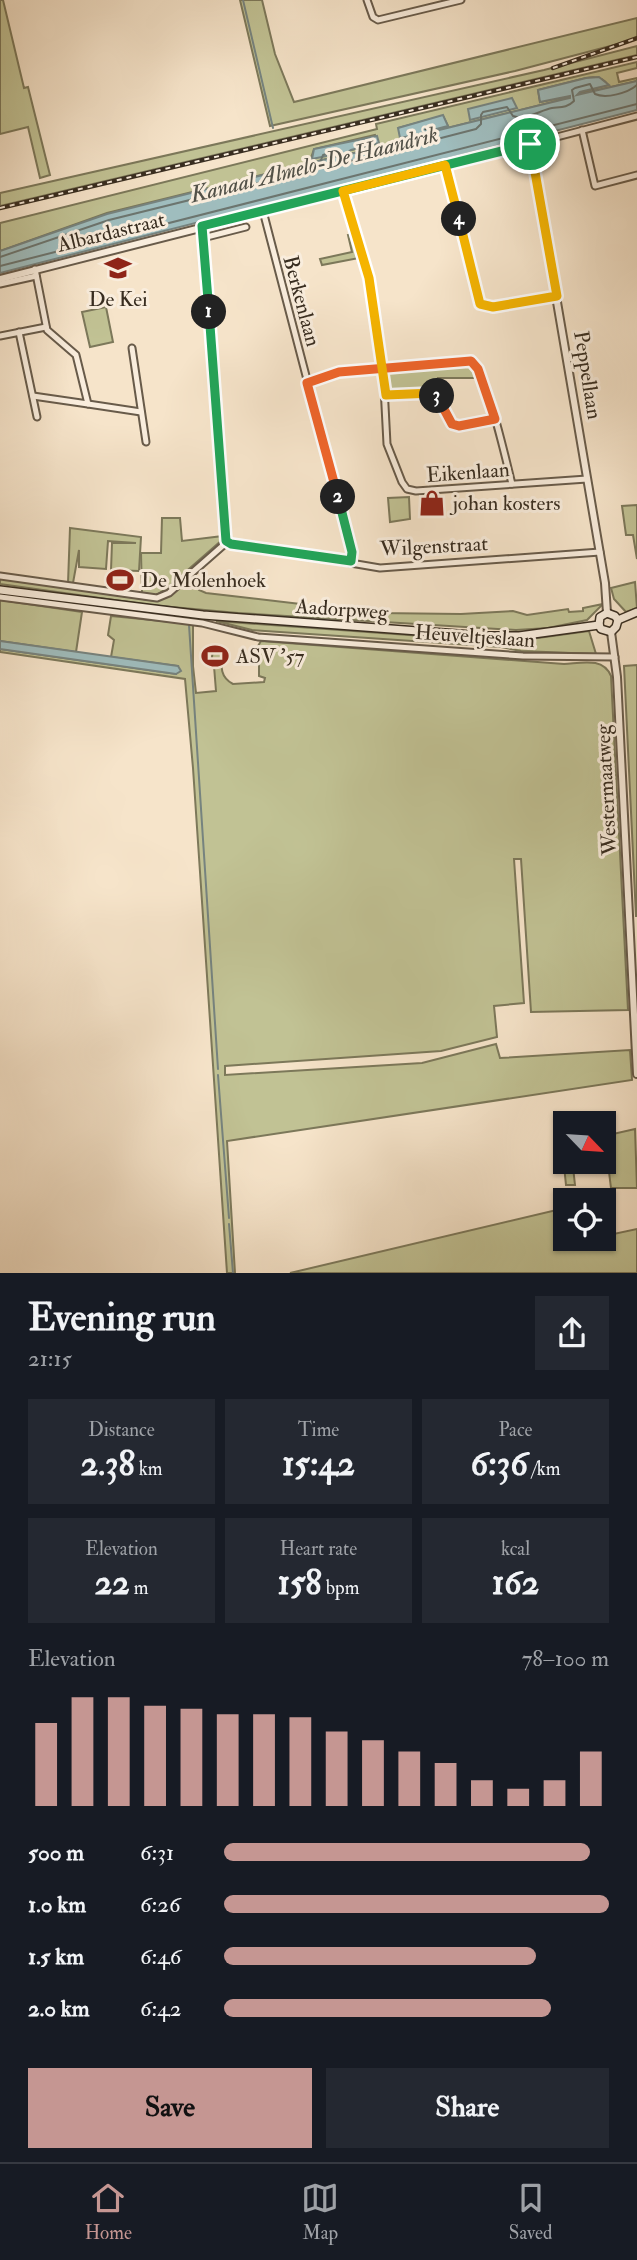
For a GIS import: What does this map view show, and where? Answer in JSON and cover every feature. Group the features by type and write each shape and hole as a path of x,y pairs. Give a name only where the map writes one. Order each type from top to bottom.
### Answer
{"main road":[{"name":"Aadorpweg","path":"0,590 190,614 485,636 519,636 599,625"},
{"path":"618,620 637,612"},
{"path":"607,613 618,620 617,627 611,632 606,632 599,625 600,617 607,613"}],"street":[{"path":"367,0 370,12 377,20 461,0"},
{"name":"Albardastraat","path":"0,284 202,226 637,116"},
{"path":"582,130 595,186 637,174"},
{"name":"Peppellaan","path":"530,144 600,552 607,613"},
{"path":"445,165 480,304 493,307 557,296"},
{"name":"Eikenlaan","path":"343,191 369,278 386,395 387,444 407,489 416,491 587,479"},
{"name":"Berkenlaan","path":"263,211 352,552 351,561"},
{"path":"0,576 161,598 227,542 202,226"},
{"path":"204,238 246,227"},
{"path":"35,272 46,327 76,355 88,404"},
{"name":"Albardastraat","path":"0,279 35,272"},
{"path":"0,336 46,327"},
{"path":"19,332 37,417"},
{"path":"132,348 146,442"},
{"path":"307,383 339,372 471,361 478,369 495,419 512,484"},
{"path":"386,395 433,393 439,397 452,424 459,426 495,419"},
{"path":"33,396 141,412"},
{"name":"Wilgenstraat","path":"227,542 380,568 600,552"},
{"name":"Heuveltjeslaan","path":"0,597 202,623 258,637 523,656 615,657"},
{"name":"Westermaatweg","path":"611,632 615,657 637,1074"}],"green space":[{"path":"0,0 3,0 24,88 28,87 50,175 40,178 28,127 0,134"},
{"path":"240,0 262,0 275,54 294,102 637,18 637,39 515,71 270,126"},
{"path":"637,46 637,55 0,206 0,193 544,70"},
{"path":"637,62 637,68 617,73 619,82 637,78 637,81 576,95 608,85 598,78 586,78 538,90 540,102 570,98 431,132 448,126 443,116 398,128 425,132 422,137 350,154 348,152 351,150 378,143 375,135 314,149 311,158 336,154 339,156 107,213 0,251 0,223 377,129 376,124"},
{"path":"353,234 359,258 322,265 320,259 352,252 348,235"},
{"path":"106,307 113,342 90,347 82,312"},
{"path":"468,365 478,378 438,378 439,391 430,388 388,390 387,375 390,372"},
{"path":"409,497 410,519 390,522 388,498"},
{"path":"637,505 637,559 633,535 626,535 622,506"},
{"path":"162,518 180,518 182,541 223,536 222,540 166,589 156,595 142,593 141,553 161,553"},
{"path":"70,528 141,537 139,571 111,570 112,543 136,543 108,541 106,569 79,567 79,550 73,583 68,583"},
{"path":"191,576 199,590 206,593 377,613 461,614 513,611 527,615 568,609 569,612 583,611 583,608 603,604 587,620 548,628 516,630 238,613 150,605 0,584 0,578 156,601 164,598"},
{"path":"635,582 637,608 626,612 614,599 611,588"},
{"path":"0,600 82,612 76,652 0,641"},
{"path":"111,616 193,624 196,693 216,691 214,666 211,665 213,649 222,653 224,675 233,684 264,682 265,678 259,676 259,653 255,651 261,641 564,664 591,662 603,666 611,676 628,1010 531,1012 521,859 514,859 524,1003 494,1006 497,1037 441,1051 225,1066 225,1075 422,1063 496,1044 500,1058 630,1050 632,1080 227,1141 235,1273 227,1273 185,679 0,652 0,649 176,674 178,666 111,657 114,640 108,635"},
{"path":"216,621 491,641 523,640 589,631 596,654 521,651 501,647 252,630"},
{"path":"637,665 637,916 636,916 624,666"},
{"path":"635,1129 637,1188 611,1188 609,1174 616,1174 616,1133"},
{"path":"565,1174 574,1174 575,1185 566,1185"},
{"path":"553,1211 553,1251 616,1251 616,1233 637,1229 637,1273 290,1273"}],"water":[{"name":"Kanaal Almelo-De Haandrik","path":"599,77 609,85 577,95 637,81 637,110 0,273 0,251 107,214 339,156 336,154 312,159 314,149 377,136 379,143 351,150 348,152 350,154 422,137 425,133 400,138 398,128 443,115 448,126 431,132 570,98 540,102 538,90"},
{"path":"512,98 517,108 470,120 468,109"},
{"path":"0,641 178,666 181,671 176,674 0,649"}],"waterway":[{"path":"243,0 273,128"},
{"path":"189,625 218,1069"},
{"path":"218,1075 229,1218"},
{"path":"229,1224 233,1273"}],"railway":[{"path":"553,68 637,38"},
{"path":"0,208 637,57"}],"place":[{"name":"De Kei","path":"118,268"},
{"name":"johan kosters","path":"432,503"},
{"name":"De Molenhoek","path":"120,580"},
{"name":"ASV '57","path":"215,656"}],"route":[{"path":"530,144 202,226 227,542 351,561 352,552 307,383 339,372 383,368 471,361 478,369 495,419 459,426 452,424 439,397 433,393 386,395 383,368 369,278 343,191 445,165 478,300 480,304 493,307 557,296 530,144"}]}
